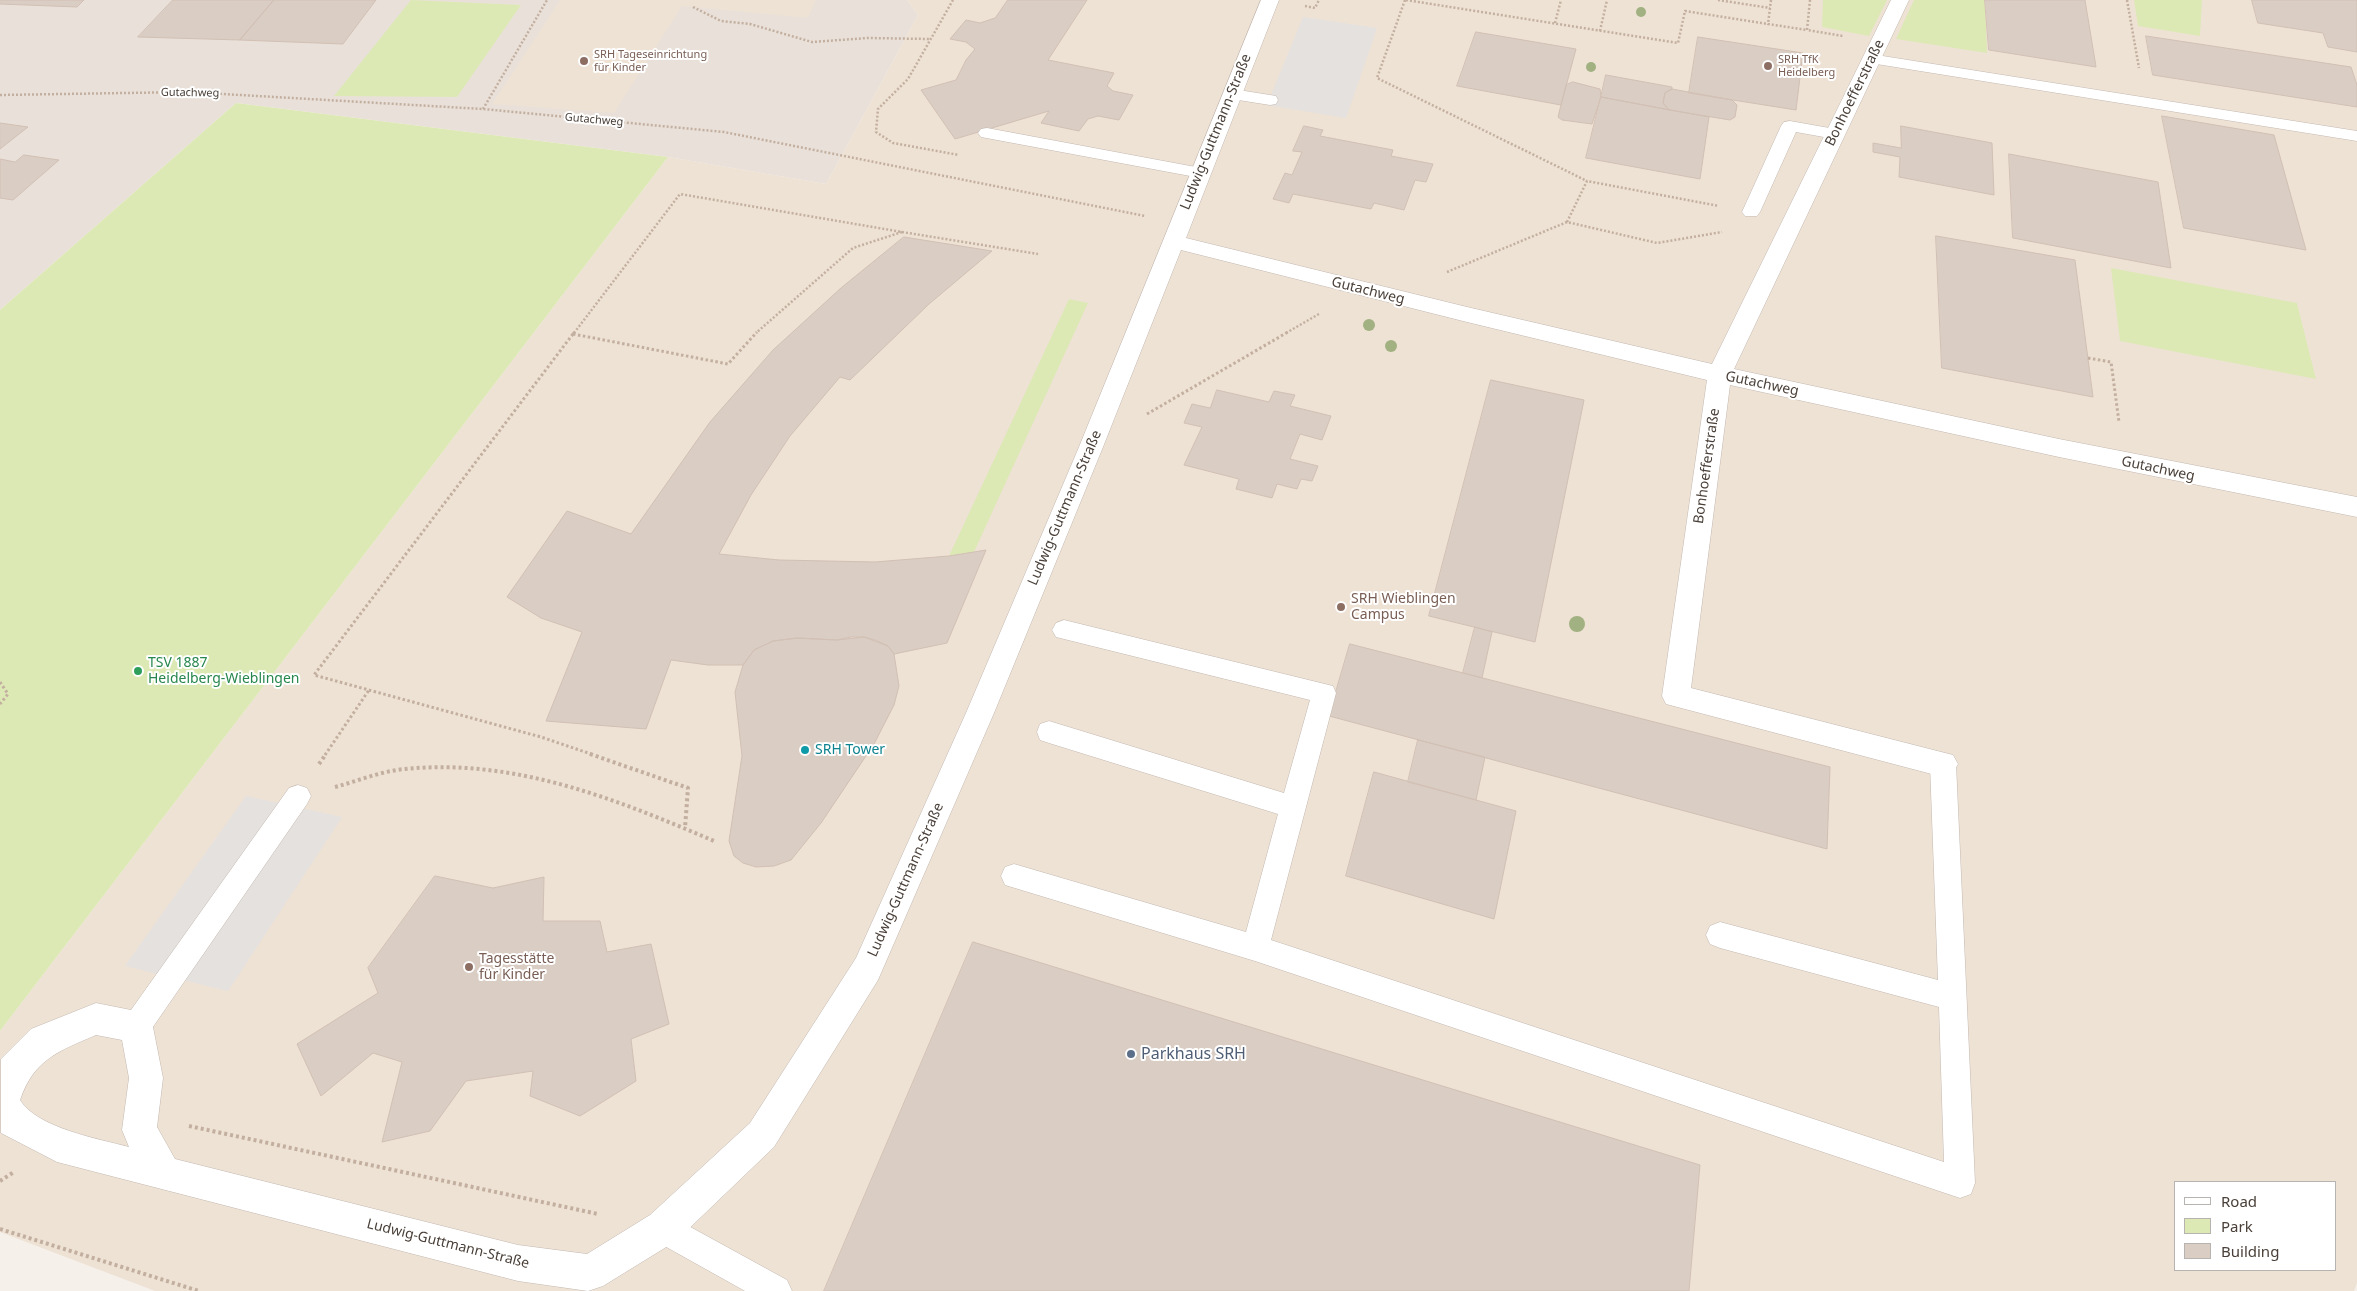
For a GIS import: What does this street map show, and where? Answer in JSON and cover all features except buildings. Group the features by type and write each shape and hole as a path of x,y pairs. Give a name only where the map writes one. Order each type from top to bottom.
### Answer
{"street":[{"name":"Ludwig-Guttmann-Straße","path":"136,1027 96,1019 43,1041 13,1071 2,1103 13,1121 57,1145 164,1174 518,1263 590,1273 663,1228 762,1135 867,969 980,714 1091,447 1270,0"},
{"name":"Bonhoefferstraße","path":"1900,0 1719,374 1676,696 1943,764"},
{"name":"Gutachweg","path":"1176,232 1362,290 1719,374 2124,462 2357,507"},
{"path":"136,1027 146,1078 139,1130 164,1174"}],"lane":[{"path":"1875,51 2144,103 2357,136"},
{"path":"1232,94 1270,100"},
{"path":"1751,212 1790,126 1835,134"},
{"path":"987,133 1201,173"},
{"path":"1064,630 1324,693 1255,948"},
{"path":"1049,732 1292,807"},
{"path":"1014,876 1255,948 1960,1183 1943,764"},
{"path":"136,1027 298,796"},
{"path":"1720,935 1951,998"},
{"path":"663,1228 776,1291"}],"path":[{"path":"483,109 547,0"},
{"path":"1751,212 1587,181 1376,78 1405,0 1678,43 1685,11 1807,30 1875,51"},
{"path":"1555,23 1561,0"},
{"path":"1600,31 1607,0"},
{"path":"1718,0 1770,8"},
{"path":"1768,24 1771,0"},
{"path":"1807,30 1810,0"},
{"path":"2127,0 2144,103"},
{"path":"693,7 721,20 750,24 812,42 868,38 929,39"},
{"name":"Gutachweg","path":"0,95 188,92 483,109 724,132 1176,232"},
{"path":"1567,222 1587,181"},
{"path":"685,828 688,788 541,737 314,675 680,194 1038,254"},
{"path":"1389,296 1567,222 1657,243 1725,232"},
{"path":"573,334 728,364 760,327 852,248 902,232"},
{"path":"1091,447 1362,290"},
{"path":"2088,358 2111,362 2124,462"},
{"path":"0,682 8,694 0,704"},
{"path":"298,796 368,690"},
{"path":"298,796 405,769 475,768 527,774 608,797 714,841"},
{"path":"141,1116 663,1228"},
{"path":"0,1229 199,1291"}],"shaded area":[{"path":"0,0 907,0 918,15 826,184 668,157 236,103 0,310"},
{"name":"SRH Tageseinrichtung für Kinder","path":"560,0 816,0 808,18 682,6 614,113 492,104"},
{"name":"SRH Wieblingen Campus","path":"907,0 2357,0 2357,1283 2354,1291 155,1291 0,1232 0,1031 668,157 826,184 918,15"},
{"path":"1303,17 1377,28 1346,118 1267,105"},
{"path":"246,796 342,817 228,991 125,966"}],"green space":[{"path":"411,0 521,5 457,97 334,96"},
{"path":"1823,0 1887,0 1869,36 1822,27"},
{"path":"1914,0 1985,0 1987,53 1896,39"},
{"path":"2134,0 2202,0 2200,36 2138,26"},
{"name":"TSV 1887 Heidelberg-Wieblingen","path":"236,103 668,157 0,1031 0,310"},
{"path":"2111,268 2297,303 2316,379 2120,341"},
{"path":"1069,299 1088,303 974,552 949,556"}],"place":[{"name":"SRH Tageseinrichtung für Kinder","path":"584,61"},
{"name":"SRH TfK Heidelberg","path":"1768,66"},
{"name":"SRH Wieblingen Campus","path":"1341,607"},
{"name":"TSV 1887 Heidelberg-Wieblingen","path":"138,671"},
{"name":"SRH Tower","path":"805,750"},
{"name":"Tagesstätte für Kinder","path":"469,967"},
{"name":"Parkhaus SRH","path":"1131,1054"}]}
